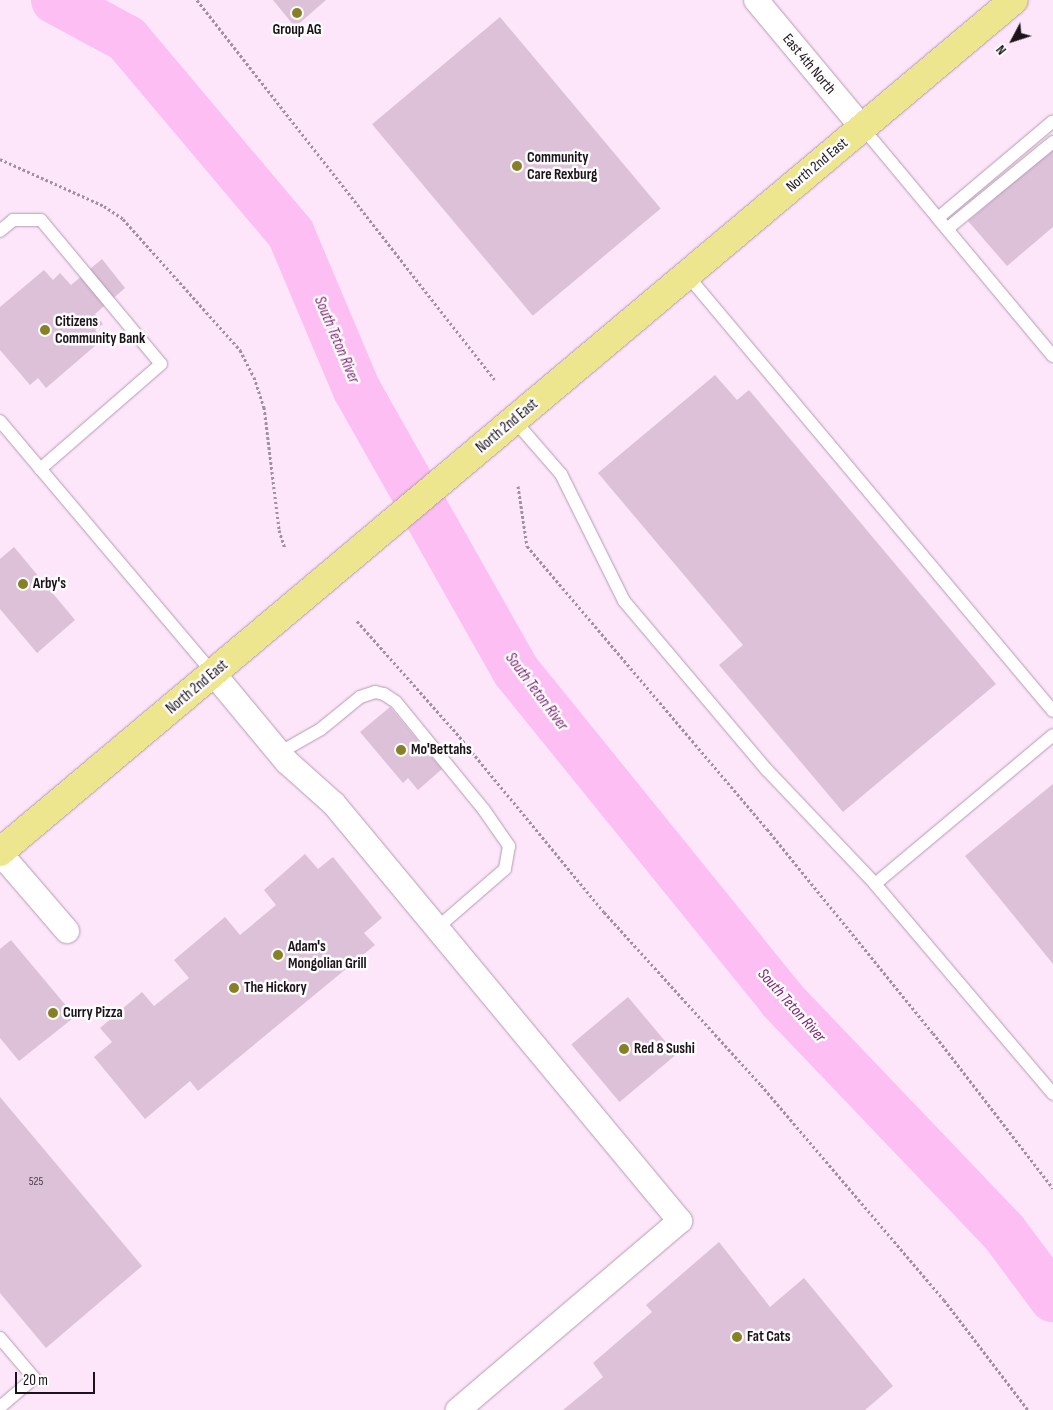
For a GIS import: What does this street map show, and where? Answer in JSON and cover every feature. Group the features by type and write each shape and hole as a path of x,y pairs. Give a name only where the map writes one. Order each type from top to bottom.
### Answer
{"main road":[{"name":"North 2nd East","path":"0,852 1014,0"}],"street":[{"name":"East 4th North","path":"756,0 862,127"},
{"path":"213,673 280,753 334,804 680,1220 458,1410"},
{"path":"0,852 66,931"}],"lane":[{"path":"938,218 1053,121"},
{"path":"862,127 1053,356"},
{"path":"947,229 1053,142"},
{"path":"0,231 13,220 41,220 161,364 40,469"},
{"path":"687,275 1053,711"},
{"path":"514,420 561,474 624,602 767,770 875,884 1053,1094"},
{"path":"0,421 213,673"},
{"path":"280,753 321,729 360,697 375,692 384,694 396,702 484,810 509,846 505,869 437,928"},
{"path":"875,884 1053,735"},
{"path":"0,1338 34,1378 0,1407"}],"path":[{"path":"197,0 494,379"},
{"path":"0,159 104,206 122,219 240,350 264,406 279,530 285,548"},
{"path":"518,486 527,546 780,844 933,1033 1053,1188"},
{"path":"357,621 453,729 604,912 768,1092 944,1300 1028,1410"}],"building":[{"name":"Group AG","path":"273,0 326,0 295,27"},
{"name":"Community Care Rexburg","path":"500,17 661,209 533,316 372,124"},
{"path":"1053,139 1053,227 1007,266 968,221 994,199 989,193"},
{"path":"102,259 125,288 95,314 103,324 95,330 103,339 46,388 38,378 30,385 0,350 0,307 44,270 53,280 60,273 71,285"},
{"path":"715,375 737,400 749,390 996,684 843,812 719,665 743,645 598,473"},
{"name":"Arby's","path":"14,547 75,620 37,653 0,609 0,559"},
{"name":"Mo'Bettahs","path":"390,707 442,769 418,790 408,778 403,783 360,732"},
{"path":"1053,784 1053,964 965,856"},
{"path":"305,854 318,869 333,857 382,918 364,933 375,945 198,1091 190,1081 145,1119 94,1057 112,1042 100,1028 142,992 154,1006 189,978 174,960 225,917 240,935 276,905 264,890"},
{"path":"11,940 73,1014 72,1019 19,1061 0,1038 0,949"},
{"name":"Red 8 Sushi","path":"628,997 676,1054 620,1102 571,1045"},
{"path":"0,1097 142,1266 46,1348 0,1293"},
{"name":"Fat Cats","path":"719,1242 770,1307 804,1278 893,1386 865,1410 563,1410 603,1377 593,1363 652,1312 646,1305"}],"waterway":[{"name":"South Teton River","path":"55,0 127,39 291,234 357,390 516,671 782,1000 1003,1231 1053,1298"}],"place":[{"name":"Group AG","path":"297,13"},
{"name":"Community Care Rexburg","path":"517,166"},
{"name":"Citizens Community Bank","path":"45,330"},
{"name":"Arby's","path":"23,584"},
{"name":"Mo'Bettahs","path":"401,750"},
{"name":"Adam's Mongolian Grill","path":"278,955"},
{"name":"The Hickory","path":"234,988"},
{"name":"Curry Pizza","path":"53,1013"},
{"name":"Red 8 Sushi","path":"624,1049"},
{"name":"Fat Cats","path":"737,1337"}]}
